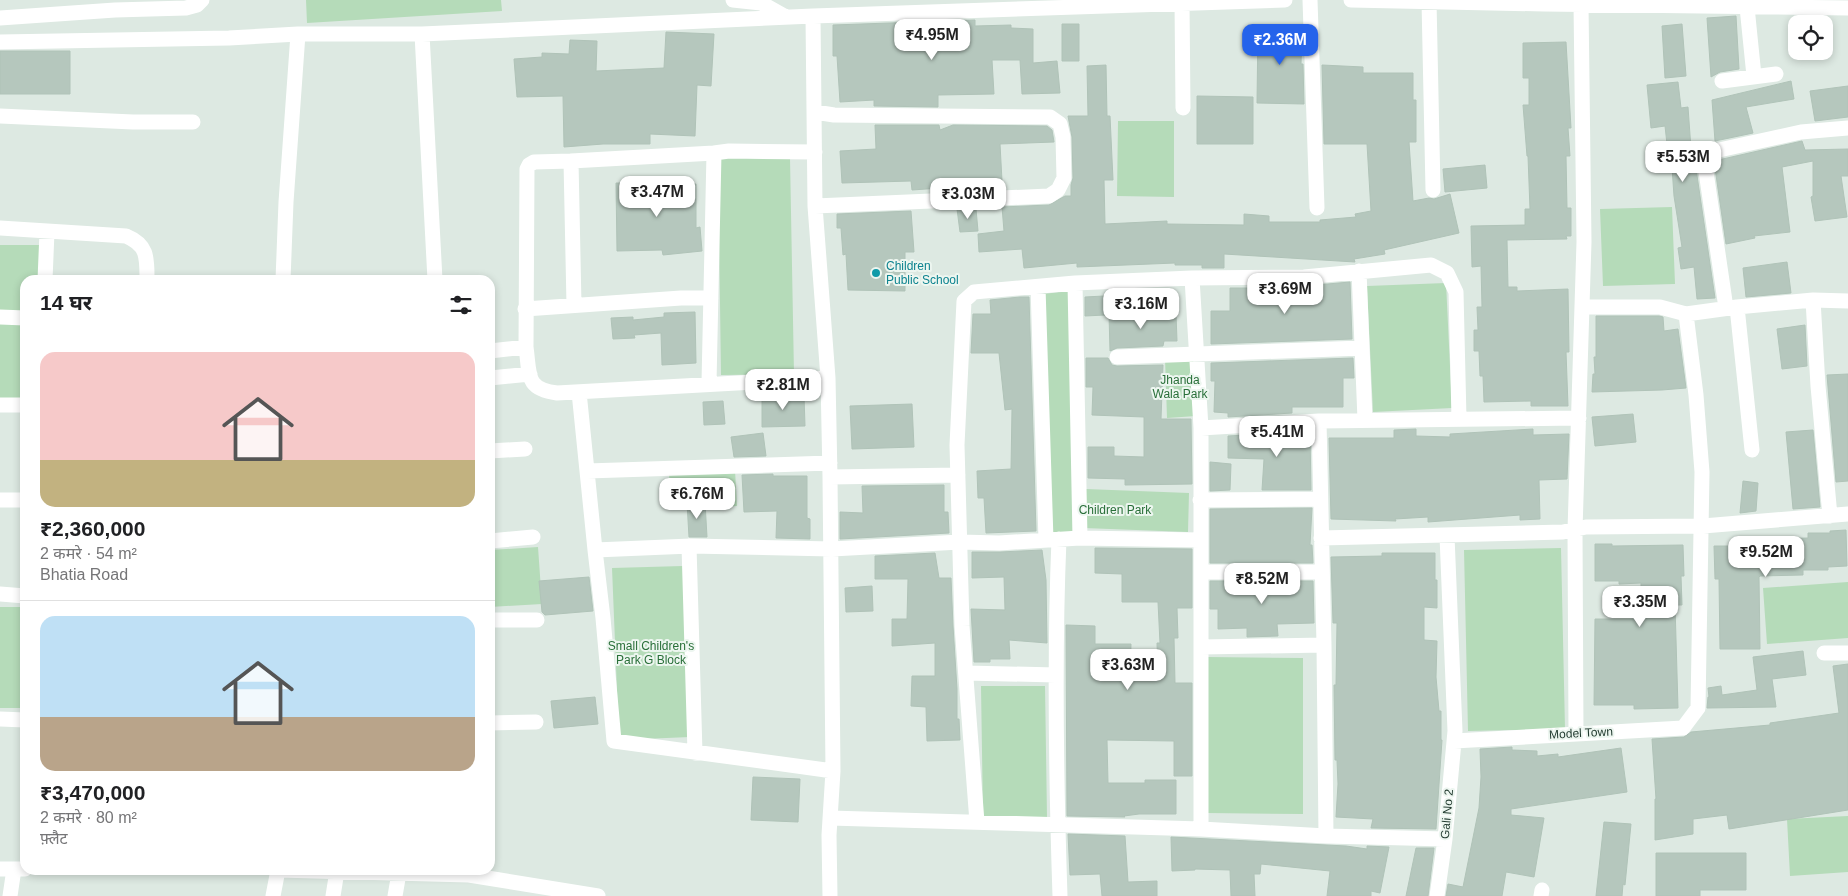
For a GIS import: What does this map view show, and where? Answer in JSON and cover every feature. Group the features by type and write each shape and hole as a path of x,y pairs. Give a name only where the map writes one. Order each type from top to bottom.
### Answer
{"street":[{"path":"0,18 115,5 186,8 202,0"},
{"path":"733,0 760,3 786,17"},
{"path":"0,42 229,38 298,34 422,34 786,17 1182,2 1285,0"},
{"path":"1310,0 1317,208"},
{"path":"1351,0 1581,4 1606,2 1819,3 1848,8"},
{"path":"1182,2 1183,108"},
{"path":"1429,2 1433,190"},
{"path":"1576,734 1575,530 1584,242 1581,4"},
{"path":"1752,4 1754,76"},
{"path":"813,16 815,206 828,378 832,549 833,771 830,818 830,896"},
{"path":"283,275 286,202 298,34"},
{"path":"422,34 435,275"},
{"path":"1722,81 1776,74"},
{"path":"815,112 834,115 1050,118 1060,124 1063,137 1064,178 1058,190 1049,196 815,206"},
{"path":"0,116 133,122 193,122"},
{"path":"1752,450 1731,307 1704,158 1710,152 1761,140 1801,132 1848,128"},
{"path":"815,152 729,151 534,162 529,164 526,169 526,347 530,374 534,384 540,390 558,393 709,383 828,378"},
{"path":"709,383 714,153"},
{"path":"571,161 574,305"},
{"path":"0,228 126,236 134,239 143,248 147,258 147,275"},
{"path":"46,275 47,232"},
{"path":"977,822 962,626 957,445 964,301 974,292 1075,283 1192,278 1304,277 1432,265 1447,273 1456,292 1459,419"},
{"path":"1359,271 1365,420"},
{"path":"1192,278 1201,428 1201,829"},
{"path":"1075,283 1080,538"},
{"path":"1038,286 1056,618 1060,896"},
{"path":"526,309 682,298 711,298"},
{"path":"1583,307 1660,307 1686,314 1731,307 1813,300 1848,301"},
{"path":"1813,300 1818,386 1830,516"},
{"path":"1686,314 1700,445 1702,526"},
{"path":"0,317 20,318"},
{"path":"495,350 526,347"},
{"path":"1117,357 1362,348"},
{"path":"495,378 530,374"},
{"path":"579,392 614,742 833,771"},
{"path":"0,405 20,405"},
{"path":"1201,428 1318,421 1579,418"},
{"path":"1318,421 1324,645 1326,836"},
{"path":"495,451 525,449"},
{"path":"587,471 830,470 958,475"},
{"path":"1200,500 1320,499"},
{"path":"0,500 20,500"},
{"path":"1321,538 1447,536 1575,530 1586,527 1702,526 1848,514"},
{"name":"Model Town","path":"1454,736 1576,734 1684,728 1698,708 1702,526"},
{"name":"Gali No 2","path":"1437,896 1445,839 1454,736 1447,536"},
{"path":"495,540 534,537"},
{"path":"595,550 688,546 832,549 1080,538 1200,540"},
{"path":"688,546 695,753"},
{"path":"1201,572 1322,572"},
{"path":"0,594 20,596"},
{"path":"495,620 537,620"},
{"path":"1201,647 1324,645"},
{"path":"1824,653 1848,652"},
{"path":"966,673 1056,675"},
{"path":"0,719 20,720"},
{"path":"495,723 536,722"},
{"path":"830,818 1201,829 1326,836 1445,839"},
{"path":"10,896 13,869"},
{"path":"273,896 277,875"},
{"path":"333,896 336,875"},
{"path":"395,896 399,875"},
{"path":"474,875 571,893 598,896"}],"green space":[{"path":"306,0 501,0 502,11 307,23"},
{"path":"1118,121 1174,121 1174,197 1117,196"},
{"path":"718,158 790,158 794,374 721,375"},
{"path":"1672,207 1675,284 1603,286 1600,209"},
{"path":"0,245 39,245 40,275 20,275 20,403 0,403"},
{"path":"1446,283 1452,408 1373,412 1367,286"},
{"path":"1071,291 1075,532 1048,532 1042,294"},
{"name":"Jhanda Wala Park","path":"1193,357 1196,416 1167,418 1165,358"},
{"path":"735,470 737,506 671,509 669,474"},
{"name":"Children Park","path":"1086,489 1189,493 1188,532 1084,528"},
{"path":"538,547 542,604 495,607 495,550"},
{"path":"1561,548 1565,729 1468,731 1464,550"},
{"name":"Small Children's Park G Block","path":"683,566 690,737 619,740 612,568"},
{"path":"1848,582 1848,638 1767,644 1763,588"},
{"path":"0,607 20,607 20,708 0,708"},
{"path":"1207,657 1303,658 1303,814 1207,813"},
{"path":"981,686 1045,686 1047,817 983,817"},
{"path":"1848,816 1848,872 1790,876 1787,819"}],"building":[{"path":"1736,16 1739,69 1720,72 1711,77 1707,18"},
{"path":"975,20 975,26 1011,25 1011,28 1033,29 1033,63 1057,61 1060,93 1022,94 1020,60 992,60 994,94 938,95 938,107 874,106 874,100 840,102 837,56 833,56 833,25"},
{"path":"1062,24 1079,24 1079,61 1062,61"},
{"path":"1682,24 1686,76 1665,78 1662,26"},
{"path":"1258,27 1302,28 1301,64 1303,64 1304,104 1257,103"},
{"path":"666,32 714,34 711,86 697,85 695,136 650,134 650,144 603,144 564,147 563,96 517,97 514,59 542,57 542,53 569,54 570,40 597,41 596,71 664,68"},
{"path":"1566,42 1571,128 1568,128 1570,156 1566,156 1567,208 1571,208 1571,236 1566,236 1567,239 1507,240 1508,287 1517,287 1517,291 1568,289 1569,352 1566,352 1568,406 1531,406 1531,401 1484,402 1483,376 1480,376 1479,351 1474,351 1474,330 1478,330 1477,307 1482,307 1481,266 1472,267 1471,226 1525,225 1525,209 1530,209 1528,156 1523,105 1529,105 1529,78 1523,78 1523,43"},
{"path":"0,51 70,51 70,94 0,94"},
{"path":"1106,65 1107,116 1110,116 1113,180 1104,180 1105,224 1167,221 1167,224 1244,225 1244,214 1269,216 1269,222 1320,222 1320,220 1356,217 1355,214 1371,211 1367,144 1324,144 1322,65 1363,67 1363,73 1413,73 1413,100 1416,100 1416,142 1409,142 1413,201 1434,199 1450,194 1459,233 1384,250 1385,254 1354,259 1355,262 1224,254 1224,268 1202,268 1202,265 1175,265 1175,263 1077,267 1077,263 1024,268 1022,249 979,252 978,234 1004,231 1002,207 1049,205 1065,196 1071,196 1073,178 1072,137 1068,116 1088,116 1087,66"},
{"path":"1791,81 1794,99 1746,107 1753,133 1715,141 1712,100"},
{"path":"1678,82 1681,108 1688,107 1692,163 1695,162 1715,298 1697,299 1694,267 1681,269 1678,248 1682,247 1674,196 1671,153 1668,153 1665,126 1651,128 1647,85"},
{"path":"1848,86 1848,117 1815,121 1810,91"},
{"path":"1197,96 1253,97 1253,144 1197,144"},
{"path":"875,125 939,125 940,130 953,125 1047,126 1052,130 1054,142 1000,144 1002,181 973,182 974,190 955,191 955,187 912,190 911,181 842,183 840,151 876,149"},
{"path":"1802,141 1805,150 1848,149 1848,176 1841,176 1847,217 1815,221 1811,197 1813,196 1813,161 1782,167 1790,232 1754,236 1755,238 1726,244 1714,161"},
{"path":"1485,165 1487,188 1445,192 1443,169"},
{"path":"616,183 696,184 696,228 700,227 702,251 663,255 662,250 617,251"},
{"path":"957,209 976,209 978,231 960,232"},
{"path":"911,211 914,252 905,252 905,291 848,290 846,254 843,255 841,228 837,228 837,214"},
{"path":"1787,262 1791,293 1746,297 1743,268"},
{"path":"1350,282 1352,339 1211,344 1211,311 1230,311 1230,288 1273,288"},
{"path":"1104,296 1105,315 1085,316 1085,297"},
{"path":"1029,297 1036,531 986,533 984,498 978,498 977,471 1011,469 1012,409 1005,410 999,353 971,353 973,314 991,314 990,300"},
{"path":"695,312 696,363 662,365 661,333 634,335 635,338 613,339 611,318 633,317 633,320 664,317 664,313"},
{"path":"1125,313 1125,315 1176,314 1177,341 1164,341 1163,346 1117,348 1110,351 1109,314"},
{"path":"1596,316 1659,316 1663,317 1664,331 1678,329 1686,388 1592,392 1593,374 1595,374 1594,357 1596,357"},
{"path":"1805,325 1807,366 1782,369 1777,329"},
{"path":"1086,358 1108,358 1112,365 1117,366 1163,365 1161,419 1191,419 1192,484 1125,485 1125,479 1088,478 1088,447 1114,447 1114,456 1144,457 1144,417 1092,415 1093,387 1086,387"},
{"path":"1353,358 1354,378 1343,378 1343,407 1292,407 1292,413 1228,417 1228,413 1214,412 1215,381 1211,381 1211,363"},
{"path":"1848,374 1848,481 1836,482 1827,375"},
{"path":"762,396 804,396 805,426 762,427"},
{"path":"723,401 725,424 704,425 703,402"},
{"path":"912,404 914,447 852,449 850,406"},
{"path":"1633,414 1636,442 1595,446 1592,417"},
{"path":"1416,429 1416,436 1450,437 1450,434 1533,429 1533,435 1569,434 1567,479 1539,480 1540,519 1520,520 1520,515 1428,522 1428,517 1395,519 1396,521 1331,519 1329,438 1394,438 1394,430"},
{"path":"1813,430 1820,507 1793,509 1786,432"},
{"path":"1295,432 1310,434 1311,490 1262,490 1264,459 1228,458 1228,436"},
{"path":"763,433 766,456 734,457 731,437"},
{"path":"1210,462 1231,464 1230,490 1210,491"},
{"path":"773,474 773,476 807,476 807,518 810,519 810,539 776,538 777,511 744,512 742,475"},
{"path":"1743,481 1758,483 1756,511 1740,513"},
{"path":"944,485 944,512 948,512 949,533 840,539 840,512 863,513 862,486"},
{"path":"705,502 707,537 689,537 687,503"},
{"path":"1312,508 1310,545 1312,545 1313,563 1210,563 1210,509"},
{"path":"1846,530 1847,566 1828,567 1828,570 1803,570 1803,575 1759,577 1760,649 1720,649 1719,579 1715,579 1714,546 1739,546 1739,542 1762,542 1762,539 1808,538 1808,533 1830,533 1830,531"},
{"path":"1595,544 1612,544 1612,546 1683,545 1684,576 1681,576 1682,605 1675,605 1678,708 1634,709 1634,705 1594,705 1595,619 1641,619 1641,583 1619,584 1619,581 1595,581"},
{"path":"1095,548 1192,549 1192,608 1177,608 1178,638 1174,638 1175,683 1192,683 1192,776 1174,776 1174,741 1107,740 1108,783 1145,783 1145,780 1176,780 1176,814 1139,814 1125,817 1067,816 1066,625 1095,626 1095,644 1131,644 1130,678 1158,679 1157,643 1160,643 1158,602 1122,602 1122,574 1095,573"},
{"path":"1042,550 1046,580 1047,643 1009,640 1010,659 990,659 990,662 974,662 971,609 1005,610 1004,577 972,578 972,552"},
{"path":"935,553 939,578 951,578 957,719 959,719 960,740 927,741 926,707 911,706 912,676 935,676 935,643 892,646 892,619 907,619 908,579 875,579 875,556"},
{"path":"1382,553 1435,553 1437,608 1424,607 1424,640 1437,641 1436,677 1439,711 1441,711 1442,740 1436,829 1371,828 1373,819 1336,817 1338,784 1337,760 1335,760 1334,685 1336,685 1337,623 1333,623 1331,557 1382,556"},
{"path":"589,577 593,611 545,615 542,612 539,581"},
{"path":"1210,581 1313,581 1314,623 1277,624 1278,636 1247,637 1247,628 1218,629 1218,609 1210,609"},
{"path":"872,586 873,611 846,612 845,588"},
{"path":"1803,651 1806,675 1772,679 1776,707 1707,708 1708,688 1721,686 1722,695 1757,690 1753,657"},
{"path":"1848,664 1848,810 1729,829 1727,815 1693,819 1693,834 1655,840 1656,799 1652,739 1684,737 1691,732 1770,725 1770,723 1839,713 1833,666"},
{"path":"595,697 598,724 554,728 551,701"},
{"path":"1512,747 1512,750 1537,751 1537,756 1558,754 1558,757 1621,748 1627,792 1511,809 1511,815 1544,818 1534,877 1506,872 1502,896 1446,896 1448,884 1463,887 1479,808 1480,749"},
{"path":"753,777 800,779 798,822 751,820"},
{"path":"1604,822 1631,824 1625,885 1623,884 1622,896 1596,896"},
{"path":"1068,834 1125,836 1128,882 1157,881 1157,896 1102,896 1100,874 1070,875"},
{"path":"1171,837 1346,846 1367,849 1367,846 1389,847 1380,893 1371,891 1371,896 1327,896 1330,871 1261,864 1260,874 1254,874 1255,896 1231,896 1230,870 1195,869 1172,871"},
{"path":"1416,848 1434,848 1428,896 1406,896"},
{"path":"1656,853 1746,853 1746,890 1700,890 1700,896 1656,896"}],"place":[{"name":"Children Public School","path":"876,273"}]}
